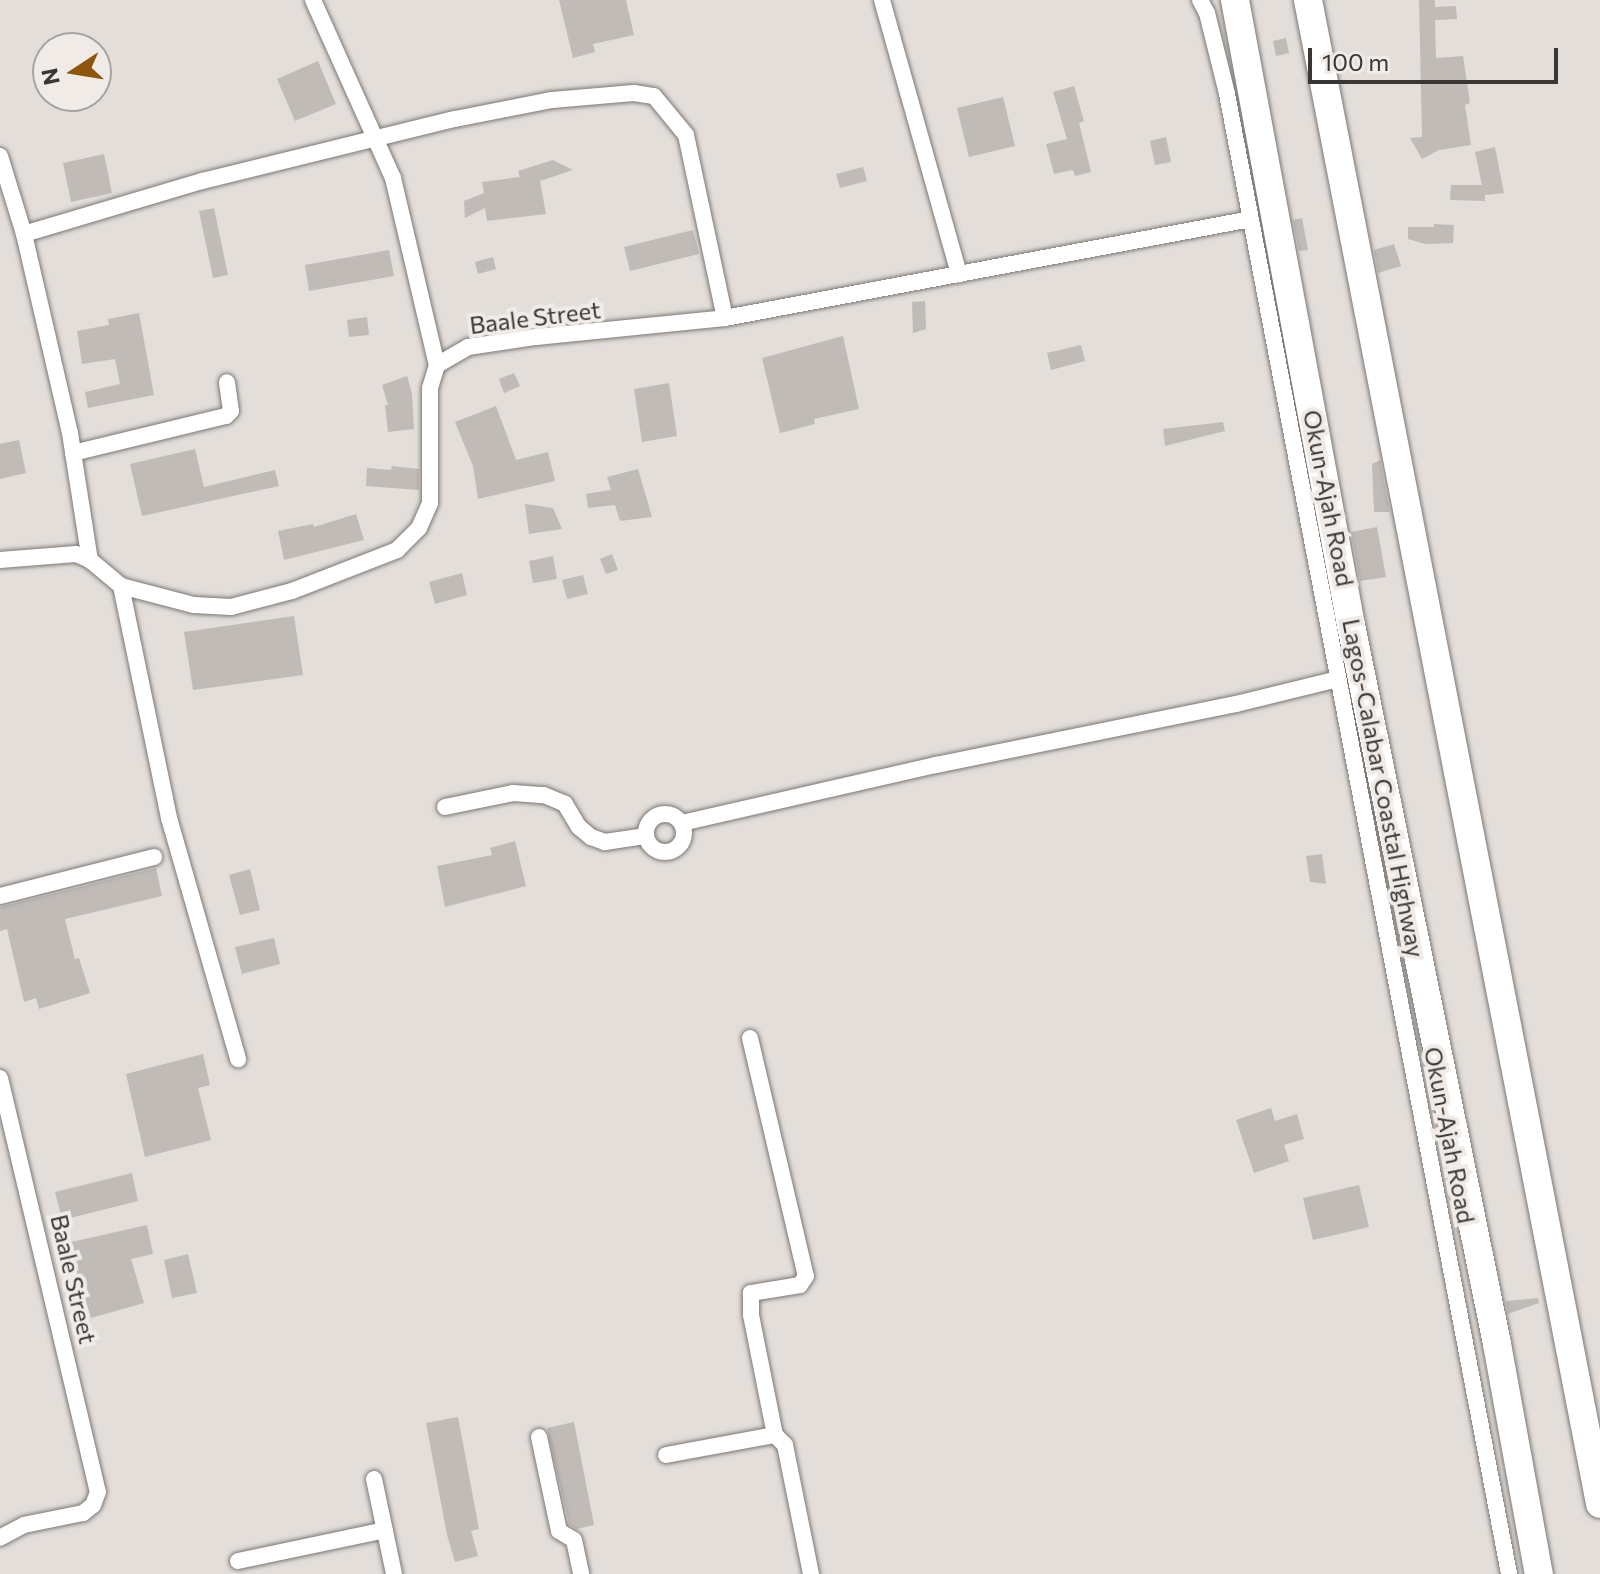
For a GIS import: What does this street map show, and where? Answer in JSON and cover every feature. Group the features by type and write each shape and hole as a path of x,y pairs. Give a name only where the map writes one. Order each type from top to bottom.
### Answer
{"highway":[{"name":"Lagos-Calabar Coastal Highway","path":"1235,0 1354,640 1497,1344 1539,1574"},
{"path":"1308,0 1600,1504"}],"street":[{"path":"0,560 61,553 90,560 121,586 194,605 231,607 292,591 397,550 419,528 430,503 430,388 437,365 393,178 313,0"},
{"path":"882,0 959,274"},
{"name":"Okun-Ajah Road","path":"1200,0 1207,13 1227,94 1509,1574"},
{"path":"24,234 202,181 375,138 552,100 634,93 654,96 686,135 725,318"},
{"path":"0,156 24,234 73,453 90,560"},
{"name":"Baale Street","path":"437,365 468,347 725,318 1251,219"},
{"path":"73,453 226,416 231,411 227,382"},
{"path":"121,586 169,818 238,1059"},
{"path":"682,823 936,765 1236,704 1338,679"},
{"path":"445,807 513,793 544,795 565,804 579,827 591,837 605,842 645,836"},
{"path":"658,814 672,814 682,823 684,836 678,848 665,853 652,848 645,836 648,823 658,814"},
{"path":"0,896 154,857"},
{"path":"750,1038 806,1276 800,1285 751,1293 751,1315 775,1435 785,1445 811,1574"},
{"name":"Baale Street","path":"0,1078 98,1492 93,1505 83,1513 24,1525 0,1538"},
{"path":"666,1455 775,1435"},
{"path":"539,1437 559,1531 574,1540 581,1574"},
{"path":"374,1479 394,1574"},
{"path":"238,1561 385,1530"}],"building":[{"path":"559,0 626,0 634,35 593,44 595,52 573,58"},
{"path":"1419,0 1435,0 1435,7 1456,6 1457,19 1435,20 1436,58 1463,56 1470,103 1465,105 1471,145 1439,150 1422,159 1410,138 1422,137"},
{"path":"1286,38 1289,53 1276,56 1273,41"},
{"path":"318,61 336,104 295,121 277,79"},
{"path":"1074,86 1084,121 1079,123 1091,172 1075,176 1073,170 1054,174 1046,144 1067,139 1053,92"},
{"path":"1003,97 1015,146 969,157 957,108"},
{"path":"1166,137 1171,162 1155,165 1150,141"},
{"path":"1495,147 1504,193 1485,195 1485,201 1450,200 1451,185 1482,185 1475,152"},
{"path":"104,154 112,193 71,202 63,163"},
{"path":"553,160 573,170 540,181 546,214 487,221 485,208 465,218 464,201 484,193 482,182 520,177 518,171"},
{"path":"863,167 867,181 840,188 836,174"},
{"path":"214,208 228,275 213,278 199,211"},
{"path":"1302,218 1308,250 1299,251 1293,220"},
{"path":"1434,224 1454,225 1453,243 1425,244 1408,239 1408,227 1434,227"},
{"path":"693,230 699,254 630,271 624,247"},
{"path":"1394,244 1401,266 1378,273 1374,250"},
{"path":"389,250 394,276 309,291 305,265"},
{"path":"493,257 496,269 478,274 475,262"},
{"path":"925,301 926,329 913,333 912,302"},
{"path":"139,313 154,395 88,408 85,392 120,384 115,359 82,364 77,331 109,325 108,319"},
{"path":"367,317 369,335 349,337 347,320"},
{"path":"843,336 859,409 814,419 815,424 780,433 762,358"},
{"path":"1081,345 1085,361 1051,370 1047,353"},
{"path":"514,373 520,386 504,393 499,379"},
{"path":"407,376 412,393 414,429 388,432 385,405 388,405 382,385"},
{"path":"669,383 677,436 642,442 634,389"},
{"path":"496,406 516,460 548,452 555,481 478,499 473,466 455,422"},
{"path":"1223,422 1225,431 1165,446 1163,429"},
{"path":"19,440 26,473 0,479 0,444"},
{"path":"195,449 204,487 275,470 279,486 142,516 130,464"},
{"path":"1380,460 1390,512 1374,512 1372,464"},
{"path":"392,466 419,469 419,490 366,486 367,468 391,470"},
{"path":"638,469 652,517 620,521 615,505 588,508 586,494 611,490 607,477"},
{"path":"525,504 553,508 562,529 529,534"},
{"path":"356,514 364,540 284,560 278,531 313,524 314,527"},
{"path":"1377,527 1386,577 1360,581 1351,532"},
{"path":"612,554 618,570 606,574 600,559"},
{"path":"553,556 557,579 533,583 529,561"},
{"path":"462,573 467,595 435,604 429,582"},
{"path":"583,575 588,594 567,599 562,580"},
{"path":"294,616 303,675 193,690 184,632"},
{"path":"515,841 526,886 445,907 437,866 492,855 490,848"},
{"path":"1322,854 1326,884 1310,882 1306,856"},
{"path":"156,868 162,896 65,919 75,959 79,958 90,993 39,1009 36,998 24,1002 7,929 0,931 0,907"},
{"path":"250,869 260,910 240,915 229,875"},
{"path":"274,938 280,964 242,974 235,947"},
{"path":"203,1054 210,1085 198,1088 211,1140 145,1157 126,1074"},
{"path":"1271,1108 1275,1121 1297,1114 1304,1139 1284,1145 1289,1161 1254,1173 1236,1120"},
{"path":"132,1173 138,1201 62,1220 55,1192"},
{"path":"1359,1185 1369,1227 1313,1240 1303,1198"},
{"path":"147,1225 153,1254 131,1259 144,1303 91,1318 67,1243"},
{"path":"188,1254 197,1293 172,1298 164,1260"},
{"path":"1538,1298 1539,1303 1508,1314 1506,1301"},
{"path":"458,1417 479,1529 471,1531 478,1556 455,1562 426,1423"},
{"path":"574,1422 594,1525 576,1529 569,1524 547,1428"}]}
